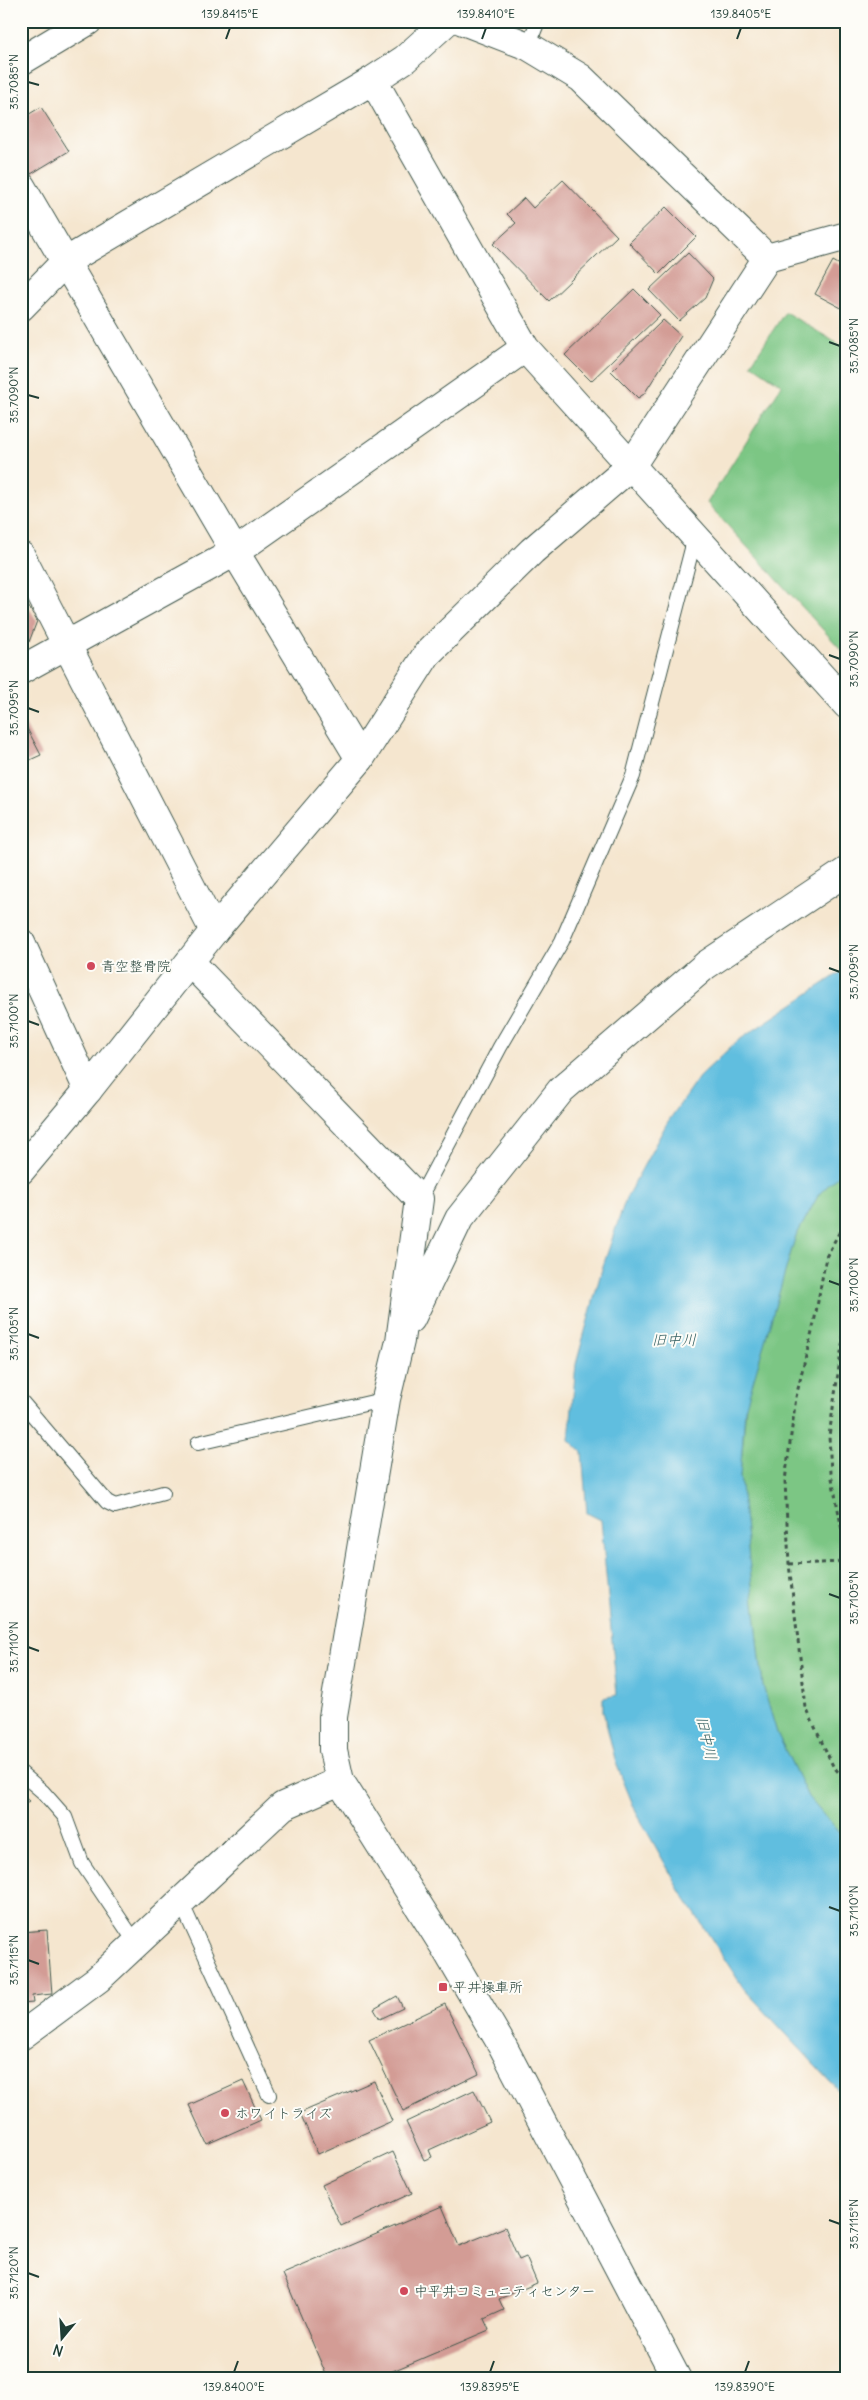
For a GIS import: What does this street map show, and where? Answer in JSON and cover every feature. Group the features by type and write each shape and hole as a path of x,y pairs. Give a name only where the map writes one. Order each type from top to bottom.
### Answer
{"street":[{"path":"21,61 88,21"},
{"path":"21,307 65,262 405,60 446,21"},
{"path":"463,21 533,33 767,258"},
{"path":"373,80 525,348 847,706"},
{"path":"21,186 235,552 360,760"},
{"path":"21,1170 88,1090 214,931 360,760 427,654 532,551 631,466 767,258 847,236"},
{"path":"21,670 235,552 525,348"},
{"path":"21,556 68,644 214,931"},
{"path":"400,1341 459,1219 561,1090 706,965 847,871"},
{"path":"21,943 88,1090"},
{"path":"190,962 418,1199 400,1341 386,1399 333,1717 332,1750 340,1781 444,1946 502,2045 677,2379"},
{"path":"21,2036 98,1979 282,1806 340,1781"}],"lane":[{"path":"418,1199 500,1046 562,941 633,776 694,537"},
{"path":"198,1443 386,1399"},
{"path":"21,1401 106,1502 115,1506 163,1493"},
{"path":"21,1774 43,1792 65,1817 82,1863 136,1944"},
{"path":"181,1902 269,2095"}],"path":[{"path":"847,1218 845,1225 826,1257 814,1323 796,1397 785,1481 789,1564 806,1708 833,1766 847,1782"},
{"path":"847,1311 829,1436 831,1474 847,1556"},
{"path":"789,1564 847,1562"}],"green space":[{"path":"785,312 847,349 847,656 707,503 782,385 751,364"},
{"path":"847,1167 847,1842 808,1797 777,1733 763,1686 740,1477 746,1405 795,1238 819,1194"}],"water":[{"name":"旧中川","path":"847,968 847,1167 819,1194 795,1238 745,1409 740,1477 763,1686 777,1733 808,1797 847,1842 847,2102 832,2083 744,1989 681,1892 636,1812 616,1763 603,1711 603,1698 617,1695 601,1520 587,1513 582,1452 569,1440 576,1364 602,1269 626,1198 667,1123 699,1077 736,1042"}],"building":[{"path":"41,107 69,151 31,174 21,156 21,119"},
{"path":"563,180 617,236 549,301 493,244 516,223 507,214 524,198 533,208"},
{"path":"666,207 696,237 659,274 629,243"},
{"path":"688,253 713,279 705,298 679,321 649,290"},
{"path":"833,261 847,269 847,311 815,294"},
{"path":"634,289 660,315 591,381 565,355"},
{"path":"663,320 681,336 644,394 638,398 611,371"},
{"path":"27,604 37,621 29,642 21,646 21,606"},
{"path":"21,717 41,755 21,764"},
{"path":"21,1794 29,1801 21,1806"},
{"path":"47,1930 52,1994 32,1996 33,2003 21,2004 21,1932"},
{"path":"397,1996 403,2008 380,2019 374,2009"},
{"path":"445,2004 479,2074 403,2111 369,2040"},
{"name":"ホワイトライズ","path":"243,2081 261,2120 207,2144 189,2105"},
{"path":"374,2081 392,2121 318,2154 300,2113"},
{"path":"474,2090 490,2122 429,2150 432,2157 424,2160 406,2122"},
{"path":"393,2152 412,2193 341,2226 322,2185"},
{"name":"中平井コミュニティセンター","path":"442,2206 459,2246 505,2227 519,2260 526,2257 537,2283 499,2299 504,2310 484,2319 489,2330 374,2379 328,2379 283,2274"}],"place":[{"name":"青空整骨院","path":"91,966"},
{"name":"平井操車所","path":"443,1987"},
{"name":"ホワイトライズ","path":"225,2113"},
{"name":"中平井コミュニティセンター","path":"404,2291"}]}
